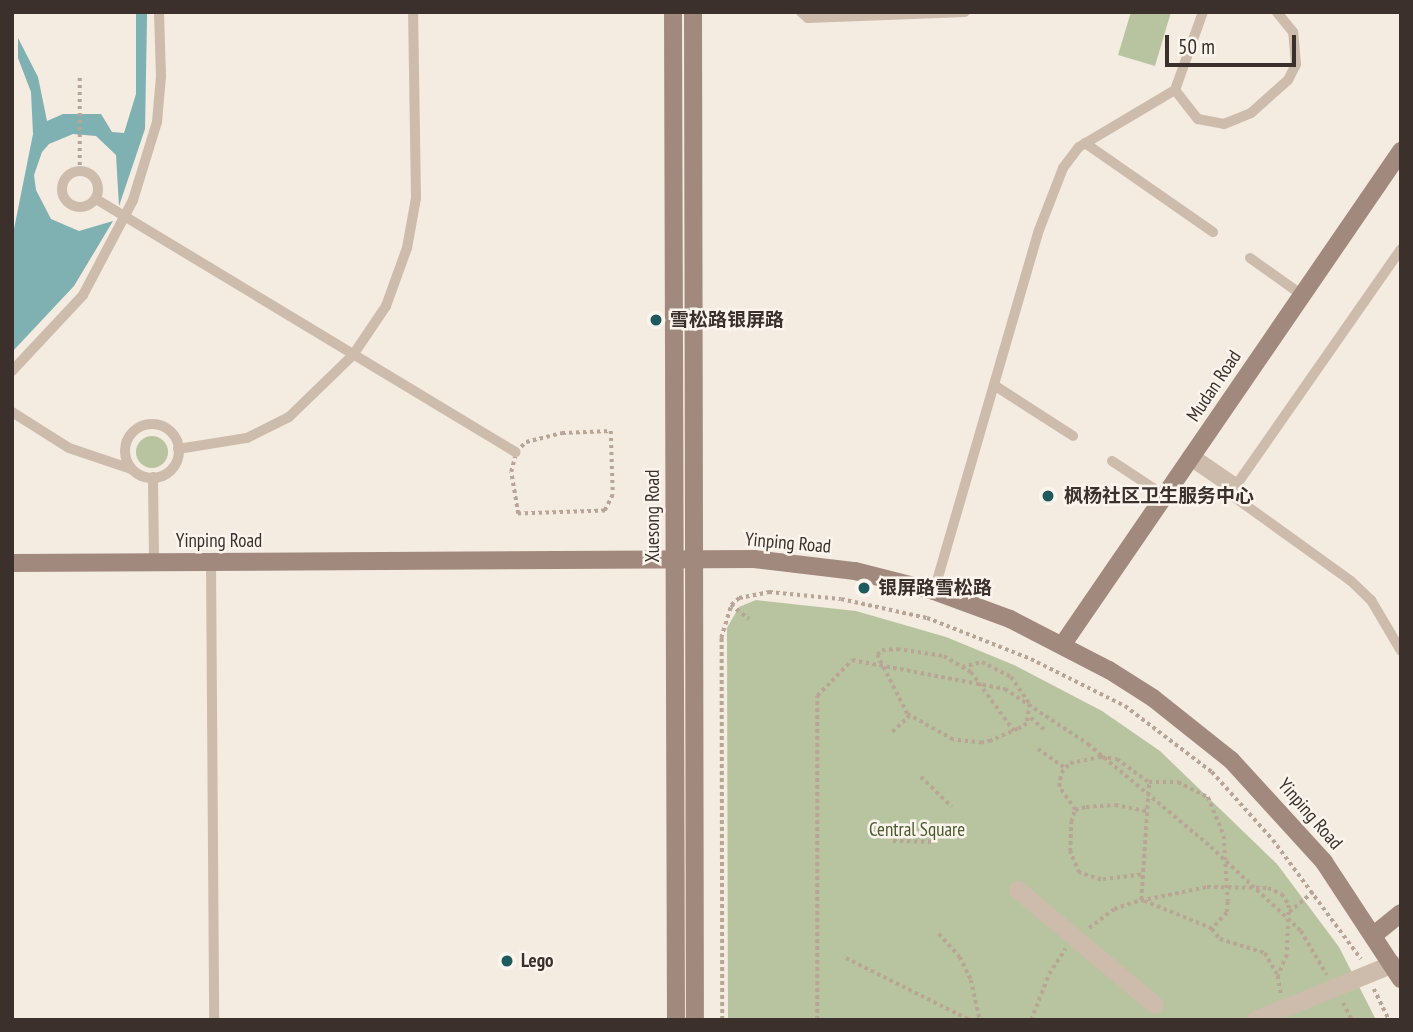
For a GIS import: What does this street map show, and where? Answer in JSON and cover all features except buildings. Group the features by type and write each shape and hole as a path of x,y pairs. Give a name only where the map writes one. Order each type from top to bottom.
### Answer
{"street":[{"name":"Xuesong Road","path":"673,12 676,1020"},
{"path":"693,12 695,1020"},
{"name":"Mudan Road","path":"1063,644 1401,150"},
{"path":"1191,457 1235,486"},
{"name":"Yinping Road","path":"12,563 694,559 818,565 934,591 1063,644 1153,698 1231,760 1297,829 1375,934 1397,972"},
{"path":"1018,890 1155,1005"},
{"path":"1375,934 1401,913"},
{"path":"1256,1020 1368,974 1397,972"}],"lane":[{"path":"12,371 83,295 126,216 157,122 161,76 159,12"},
{"path":"178,449 236,442 289,417 353,355 396,285 416,198 413,12"},
{"path":"802,12 808,18 965,12"},
{"path":"934,591 1039,230 1063,168 1086,143 1175,90 1203,12"},
{"path":"1175,90 1198,118 1224,124 1251,113 1288,80 1296,64 1295,39 1277,12"},
{"path":"1086,143 1213,232"},
{"path":"80,171 95,179 96,199 77,208 64,200 64,179 80,171"},
{"path":"96,199 516,452"},
{"path":"1401,249 1230,494 1371,600 1401,651"},
{"path":"1250,258 1302,295"},
{"path":"994,384 1073,436"},
{"path":"12,412 69,448 153,477 172,469 178,449 164,427 141,427 126,444 131,469"},
{"path":"1112,461 1164,496"},
{"path":"153,477 154,563"},
{"path":"211,562 214,1020"}],"path":[{"path":"80,78 80,171"},
{"path":"611,431 613,495 604,511 518,514 511,482 516,452 526,442 543,436 611,431"},
{"path":"722,1020 720,638 731,605 739,598 769,592 841,599 927,618 1031,659 1125,706 1212,772 1313,892 1368,974 1389,1020"},
{"path":"731,605 749,619"},
{"path":"1014,731 981,684 944,656 917,649 882,650 877,655 909,716 953,740 976,744 1014,731 1031,718"},
{"path":"817,1020 817,696 852,660 1005,689 1103,757 1226,861 1301,931 1352,1020"},
{"path":"962,667 982,662 998,667 1011,677 1031,706 1031,718 1046,732"},
{"path":"892,732 909,716"},
{"path":"1038,749 1065,768"},
{"path":"1141,875 1101,880 1079,873 1070,852 1075,810 1059,787 1065,768 1076,760 1103,757 1117,759 1149,782 1178,782 1208,797 1220,824 1228,885 1227,913 1212,929"},
{"path":"921,777 952,807"},
{"path":"1141,901 1149,782"},
{"path":"1075,810 1115,805 1147,811"},
{"path":"892,841 932,842"},
{"path":"1031,1020 1049,974 1075,938 1114,909 1141,901 1228,885 1277,891 1286,899 1289,912 1287,955 1278,976"},
{"path":"1289,912 1313,892"},
{"path":"1141,901 1212,929 1220,939 1265,953 1278,976 1284,1008"},
{"path":"939,934 960,957 971,980 980,1020"},
{"path":"846,958 970,1020"}],"green space":[{"path":"1131,12 1171,12 1155,66 1118,55"},
{"path":"152,436 163,441 168,452 163,463 152,468 141,463 136,452 141,441"},
{"name":"Central Square","path":"756,600 856,611 946,637 1014,665 1102,711 1160,751 1277,864 1339,947 1376,1020 728,1020 727,628 739,607"}],"water":[{"path":"136,12 147,12 145,129 119,206 116,155 96,136 73,134 49,144 42,152 34,175 36,190 51,219 79,231 113,221 74,286 12,352 12,239 33,134 31,92 18,58 18,38 38,77 47,121 63,114 101,114 112,132 124,133 136,94"}],"place":[{"name":"雪松路银屏路","path":"656,320"},
{"name":"枫杨社区卫生服务中心","path":"1048,496"},
{"name":"银屏路雪松路","path":"864,588"},
{"name":"Lego","path":"507,961"}]}
